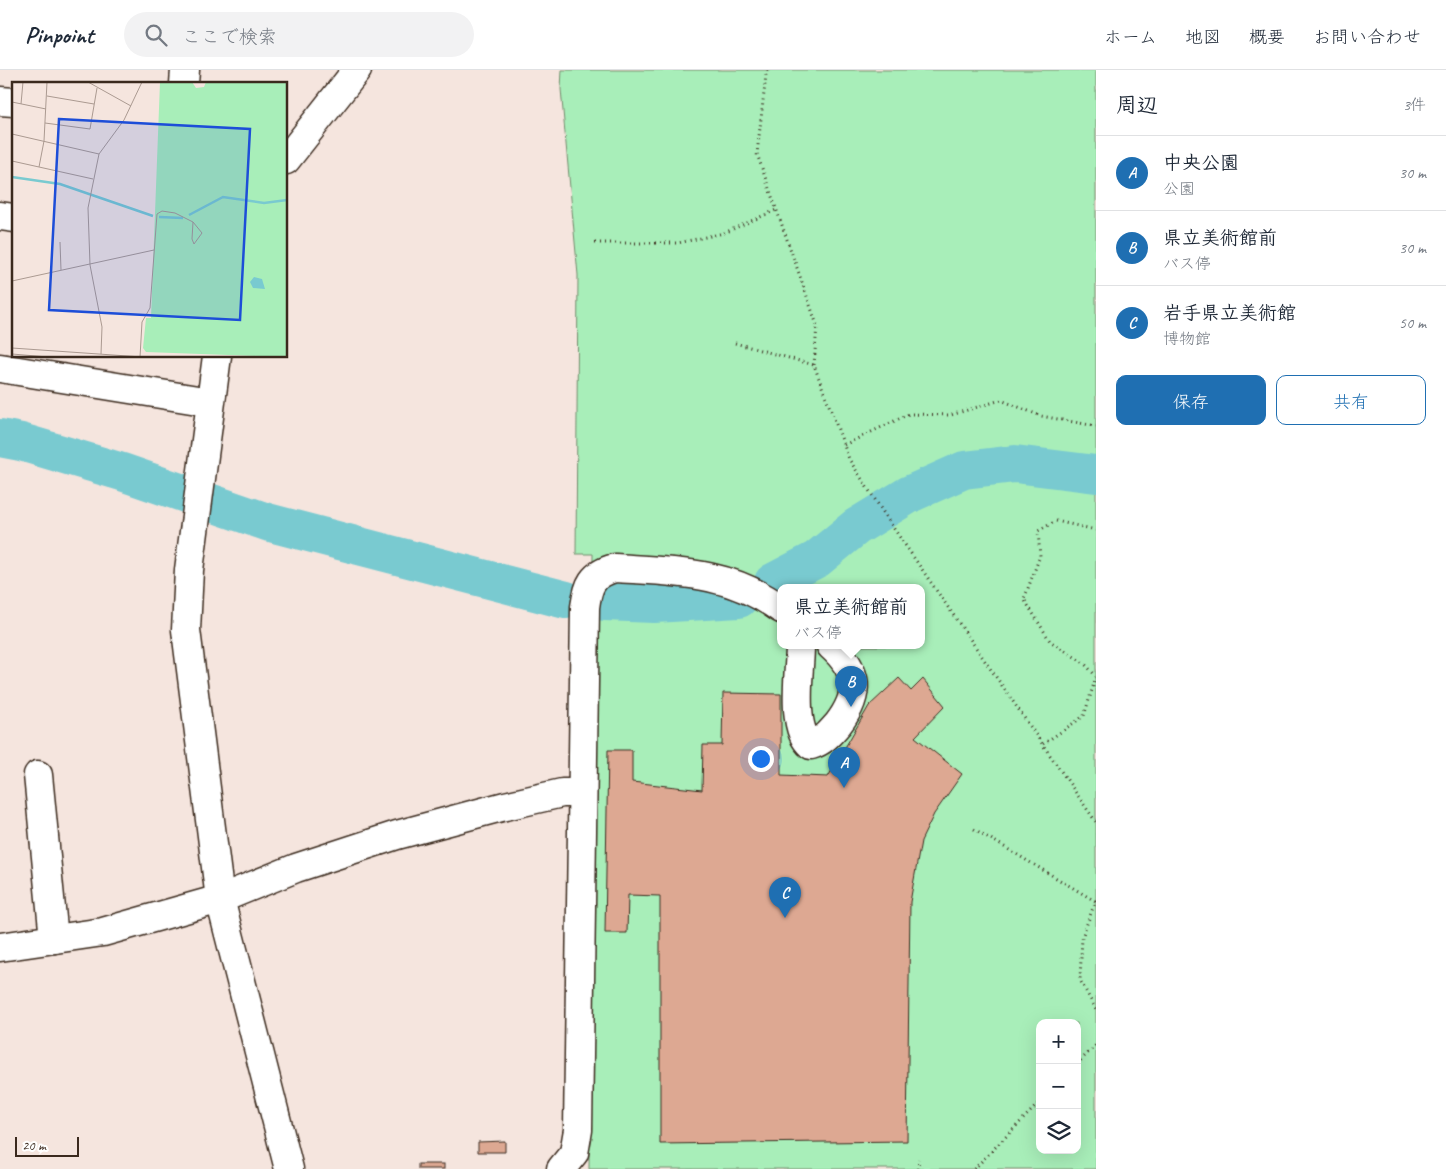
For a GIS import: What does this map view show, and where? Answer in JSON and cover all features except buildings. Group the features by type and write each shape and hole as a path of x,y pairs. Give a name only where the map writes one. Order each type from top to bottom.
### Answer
{"street":[{"path":"288,157 357,70"},
{"path":"217,358 189,570 186,630 220,899 289,1169"},
{"path":"0,368 210,402"},
{"path":"561,1169 574,1153 578,1130 584,607 590,586 594,578 603,571 615,568 692,572 745,587 777,607"},
{"path":"800,649 798,719 802,733 811,745 828,737 851,707 854,694 854,679 847,662 834,649"},
{"path":"38,775 54,939"},
{"path":"0,947 103,932 220,899 296,868 397,835 505,806 562,794 582,793"}],"path":[{"path":"768,70 757,154 817,325 814,365 849,459 890,523 1096,822"},
{"path":"595,243 678,243 724,233 776,210"},
{"path":"735,343 814,365"},
{"path":"844,445 909,414 951,414 1001,400 1041,416 1096,426"},
{"path":"1043,744 1084,716 1096,677 1084,663 1050,641 1024,599 1040,556 1038,531 1056,521 1096,530"},
{"path":"974,829 1096,900 1082,937 1080,980 1096,1010"},
{"path":"1081,1060 1096,1045"},
{"path":"974,1169 1036,1106"},
{"path":"918,1169 919,1159"}],"green space":[{"path":"562,70 1096,70 1096,1169 589,1169 593,554 576,554 578,275 561,89"}],"waterway":[{"path":"0,438 21,442 122,472 267,522 566,600"},
{"path":"773,582 817,559 856,527 910,494 964,470 1015,464 1096,474"},
{"path":"605,602 654,604 739,599"}],"place":[{"name":"県立美術館前","path":"851,707"},
{"name":"中央公園","path":"844,788"},
{"name":"岩手県立美術館","path":"785,918"}]}
